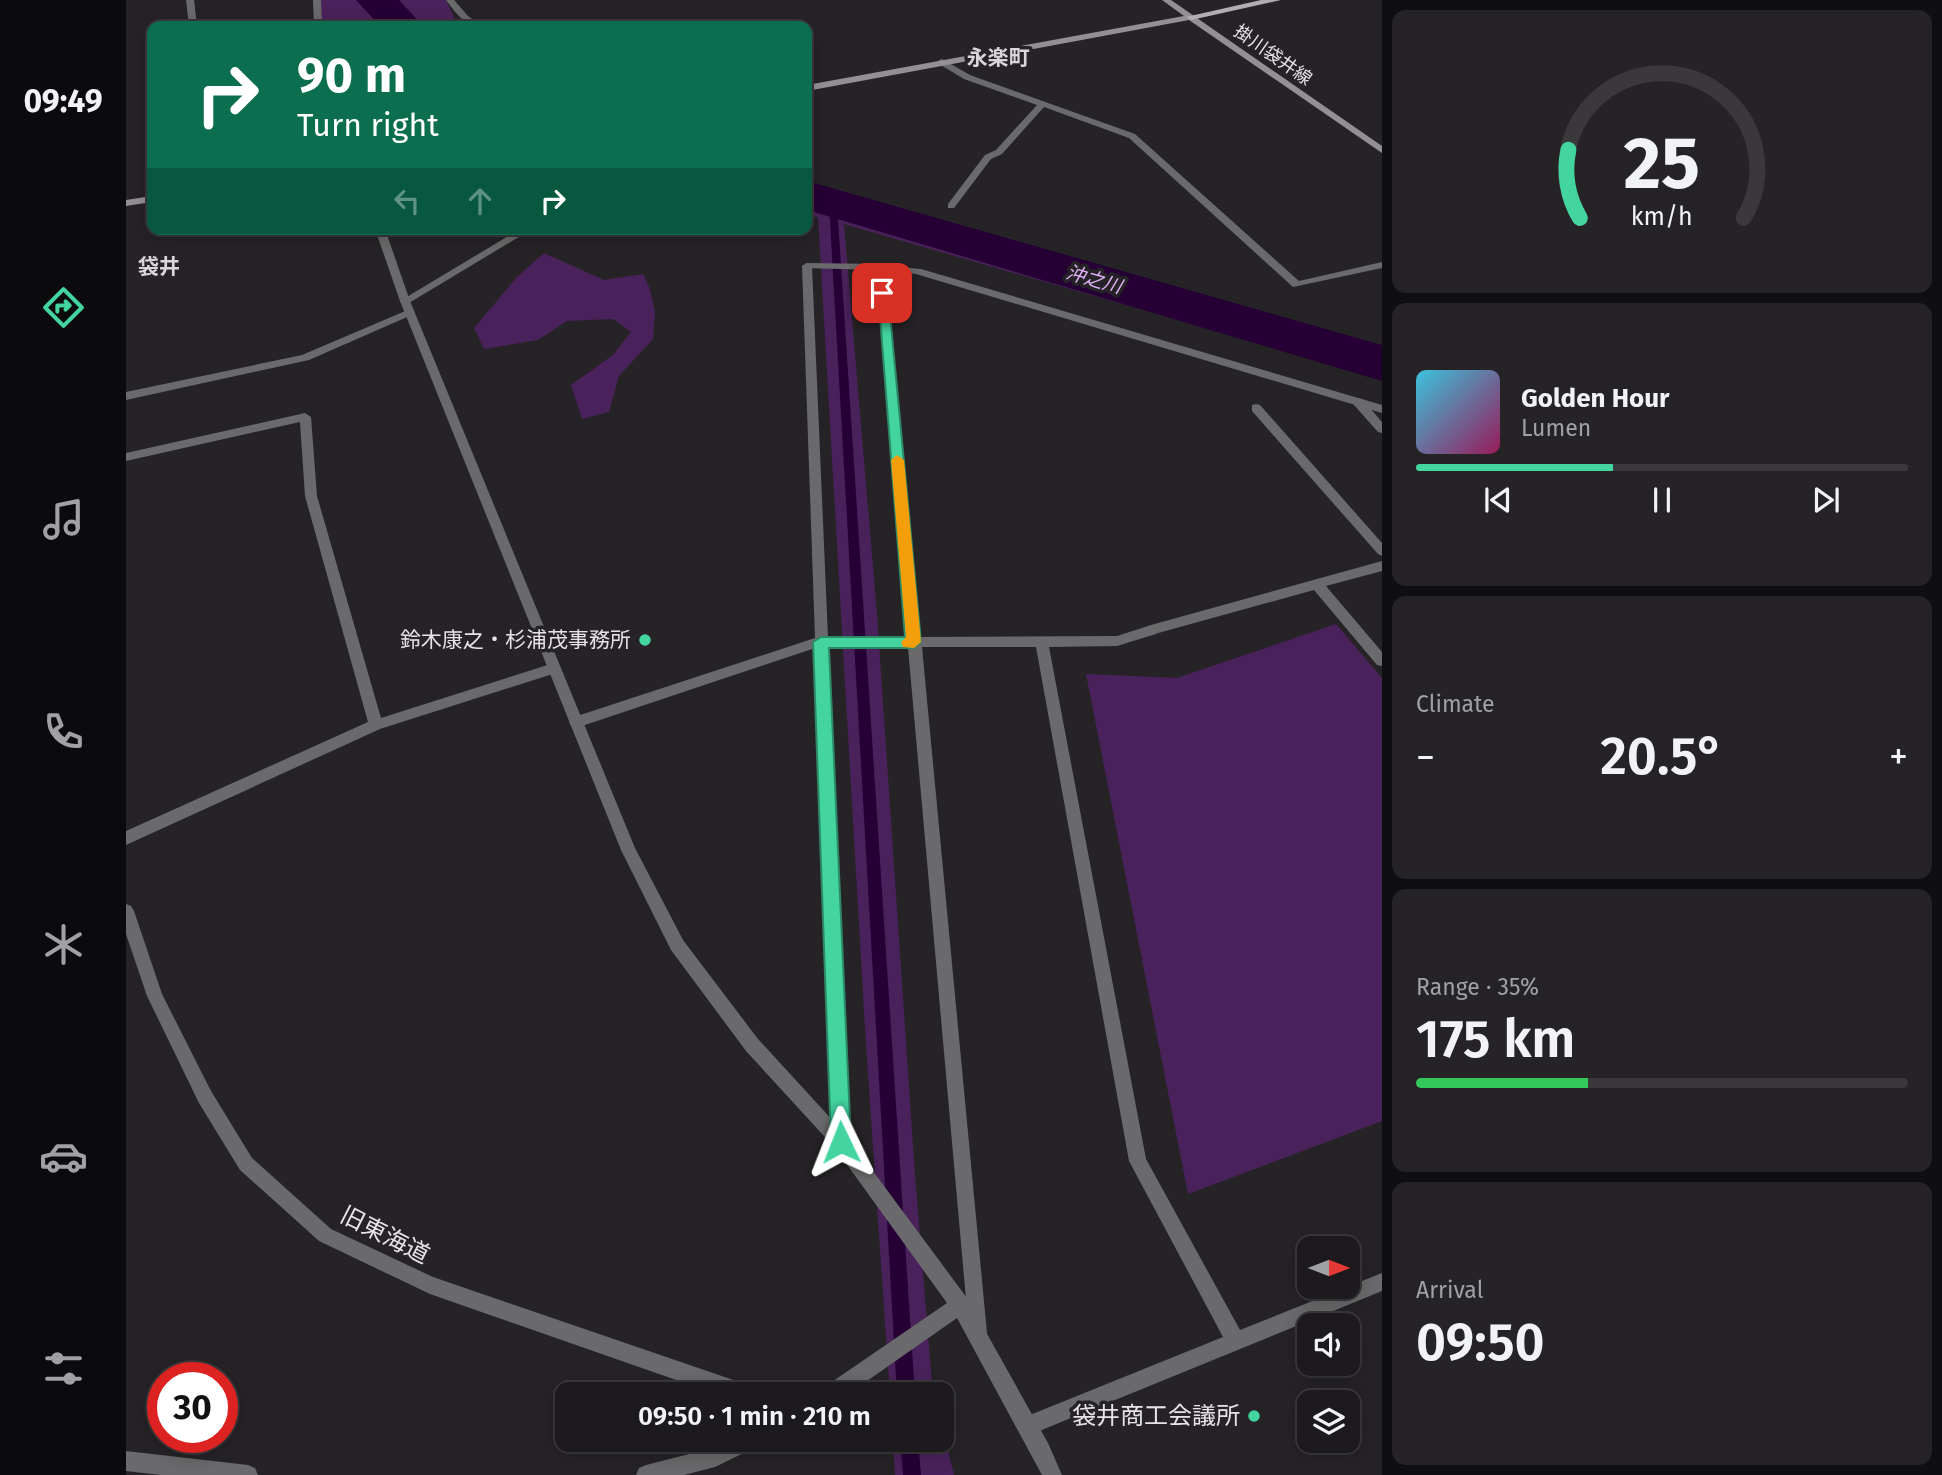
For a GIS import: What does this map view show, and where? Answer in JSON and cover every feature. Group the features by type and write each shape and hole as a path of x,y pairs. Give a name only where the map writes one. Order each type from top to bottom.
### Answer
{"main road":[{"name":"掛川袋井線","path":"1166,0 1382,150"},
{"path":"812,87 1276,0"},
{"path":"126,204 147,200"}],"street":[{"path":"190,0 192,21"},
{"path":"317,0 318,21"},
{"path":"450,0 470,21"},
{"path":"942,62 967,78 1132,136 1297,285 1382,265"},
{"path":"951,206 988,157 999,152 1042,104"},
{"path":"382,235 407,307 628,850 677,945 752,1045 841,1142 926,1257 955,1308 979,1338 1052,1475"},
{"path":"126,396 305,358 407,307 518,235"},
{"path":"841,1142 812,267 880,267 917,271 1382,409"},
{"path":"880,267 909,642 979,1338"},
{"path":"1359,402 1382,429"},
{"path":"1256,408 1382,551"},
{"path":"126,457 305,417 310,496 376,725"},
{"path":"576,722 826,642 1117,641 1382,566"},
{"path":"1317,584 1382,661"},
{"path":"1042,642 1138,1161 1235,1339"},
{"path":"126,838 376,725 554,668"},
{"name":"旧東海道","path":"126,911 155,996 205,1097 246,1164 325,1235 430,1285 710,1382"},
{"path":"1027,1426 1235,1339 1382,1282"},
{"path":"849,1382 955,1308"},
{"path":"646,1475 725,1452"},
{"path":"126,1461 248,1475"}],"shaded area":[{"path":"320,0 446,0 456,21 319,21"},
{"path":"812,188 920,222 1382,351 1382,379 844,224 877,614 915,1175 932,1382 889,1382 866,1045 818,217 812,217"},
{"path":"544,253 604,280 643,274 650,289 655,312 653,339 619,376 609,412 582,419 571,385 613,355 631,332 613,319 567,321 538,340 484,349 474,328 516,278"},
{"path":"1336,624 1382,678 1382,1121 1188,1194 1086,674 1177,678"},
{"path":"894,1452 948,1452 954,1475 895,1475"}],"waterway":[{"name":"沖之川","path":"376,0 398,21"},
{"name":"沖之川","path":"812,196 1382,363"},
{"path":"833,204 905,1382"},
{"path":"910,1452 912,1475"}],"slow traffic":[{"path":"897,460 914,642 908,642"}],"place":[{"name":"鈴木康之・杉浦茂事務所","path":"645,640"},
{"name":"袋井商工会議所","path":"1254,1416"}],"district":[{"name":"永楽町","path":"998,58"},
{"name":"袋井","path":"159,267"}],"route":[{"path":"841,1142 821,642 914,642 882,293"}]}
